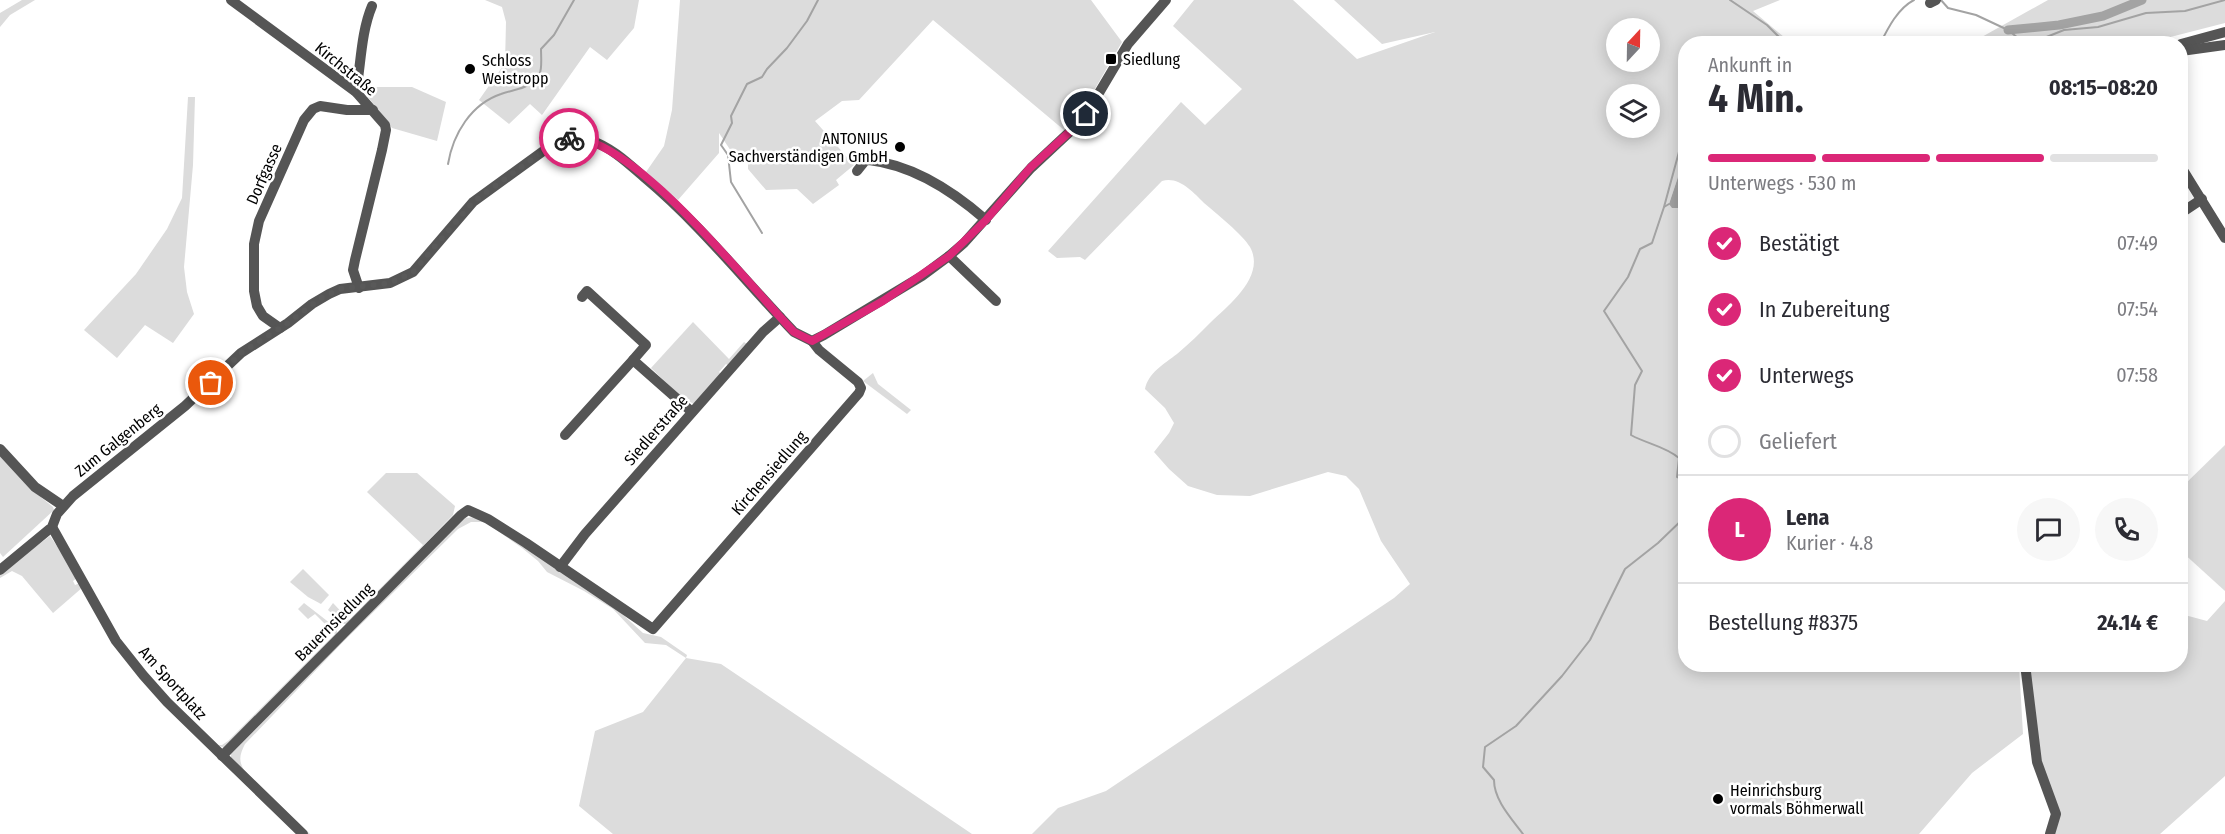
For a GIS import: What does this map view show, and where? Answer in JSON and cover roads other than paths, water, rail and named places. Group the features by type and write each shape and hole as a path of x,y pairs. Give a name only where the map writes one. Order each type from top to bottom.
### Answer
{"street":[{"name":"Kirchstraße","path":"231,0 356,92 385,125 386,130 353,270 359,288"},
{"path":"812,341 883,301 949,256 986,220 1030,168 1076,126 1093,103 1128,44 1166,0"},
{"path":"356,92 364,48 365,24 372,6"},
{"path":"2188,42 2225,32"},
{"path":"2188,50 2225,45"},
{"name":"Dorfgasse","path":"264,338 262,335 263,316 257,306 254,291 253,258 257,227 304,120 313,109 320,106 347,110 374,110"},
{"name":"Zum Galgenberg","path":"0,570 52,527 63,506 185,406 235,358 321,298 340,289 390,283 413,272 473,202 553,144 572,138 588,140 603,146 666,195 701,228 794,332 812,341"},
{"path":"856,171 865,161 869,160 918,174 986,220"},
{"path":"2188,178 2225,238"},
{"path":"2188,208 2202,199"},
{"path":"949,256 996,300"},
{"path":"565,435 646,345 587,291 582,297"},
{"path":"263,316 280,328"},
{"name":"Siedlerstraße","path":"560,567 585,534 763,332 780,317"},
{"name":"Kirchensiedlung","path":"560,567 653,629 860,393 861,388 858,382 819,350 812,341"},
{"path":"633,360 693,412"},
{"path":"0,449 35,488 63,506"},
{"name":"Bauernsiedlung","path":"222,756 468,510 488,519 560,567"},
{"name":"Am Sportplatz","path":"52,527 116,641 167,702 303,834"},
{"path":"2026,672 2037,762 2056,814 2050,834"}],"waterway":[{"path":"448,164 459,131 472,113 490,99 536,80 541,70 541,49 554,35 574,0"},
{"path":"762,233 731,182 728,155 721,145 732,123 731,116 747,84 762,77 787,48 807,21 818,0"},
{"path":"1730,0 1767,25 1778,36"},
{"path":"1884,36 1898,13 1914,0"},
{"path":"1941,0 1948,8 1976,15 2016,36"},
{"path":"2008,30 2059,25 2103,16 2142,0"},
{"path":"2049,36 2064,30 2098,27 2146,13 2185,11 2225,0"},
{"path":"1678,155 1652,243 1640,249 1628,277 1604,311 1642,371 1635,385 1631,435 1678,457"},
{"path":"1664,207 1669,204"},
{"path":"1678,468 1678,477"},
{"path":"1523,834 1504,808 1497,795 1494,780 1483,767 1485,747 1516,726 1562,676 1590,640 1625,569 1678,524"}],"place":[{"name":"Siedlung","path":"1111,59"},
{"name":"Schloss Weistropp","path":"470,69"},
{"name":"ANTONIUS Sachverständigen GmbH","path":"900,147"},
{"name":"Heinrichsburg vormals Böhmerwall","path":"1718,799"}]}
